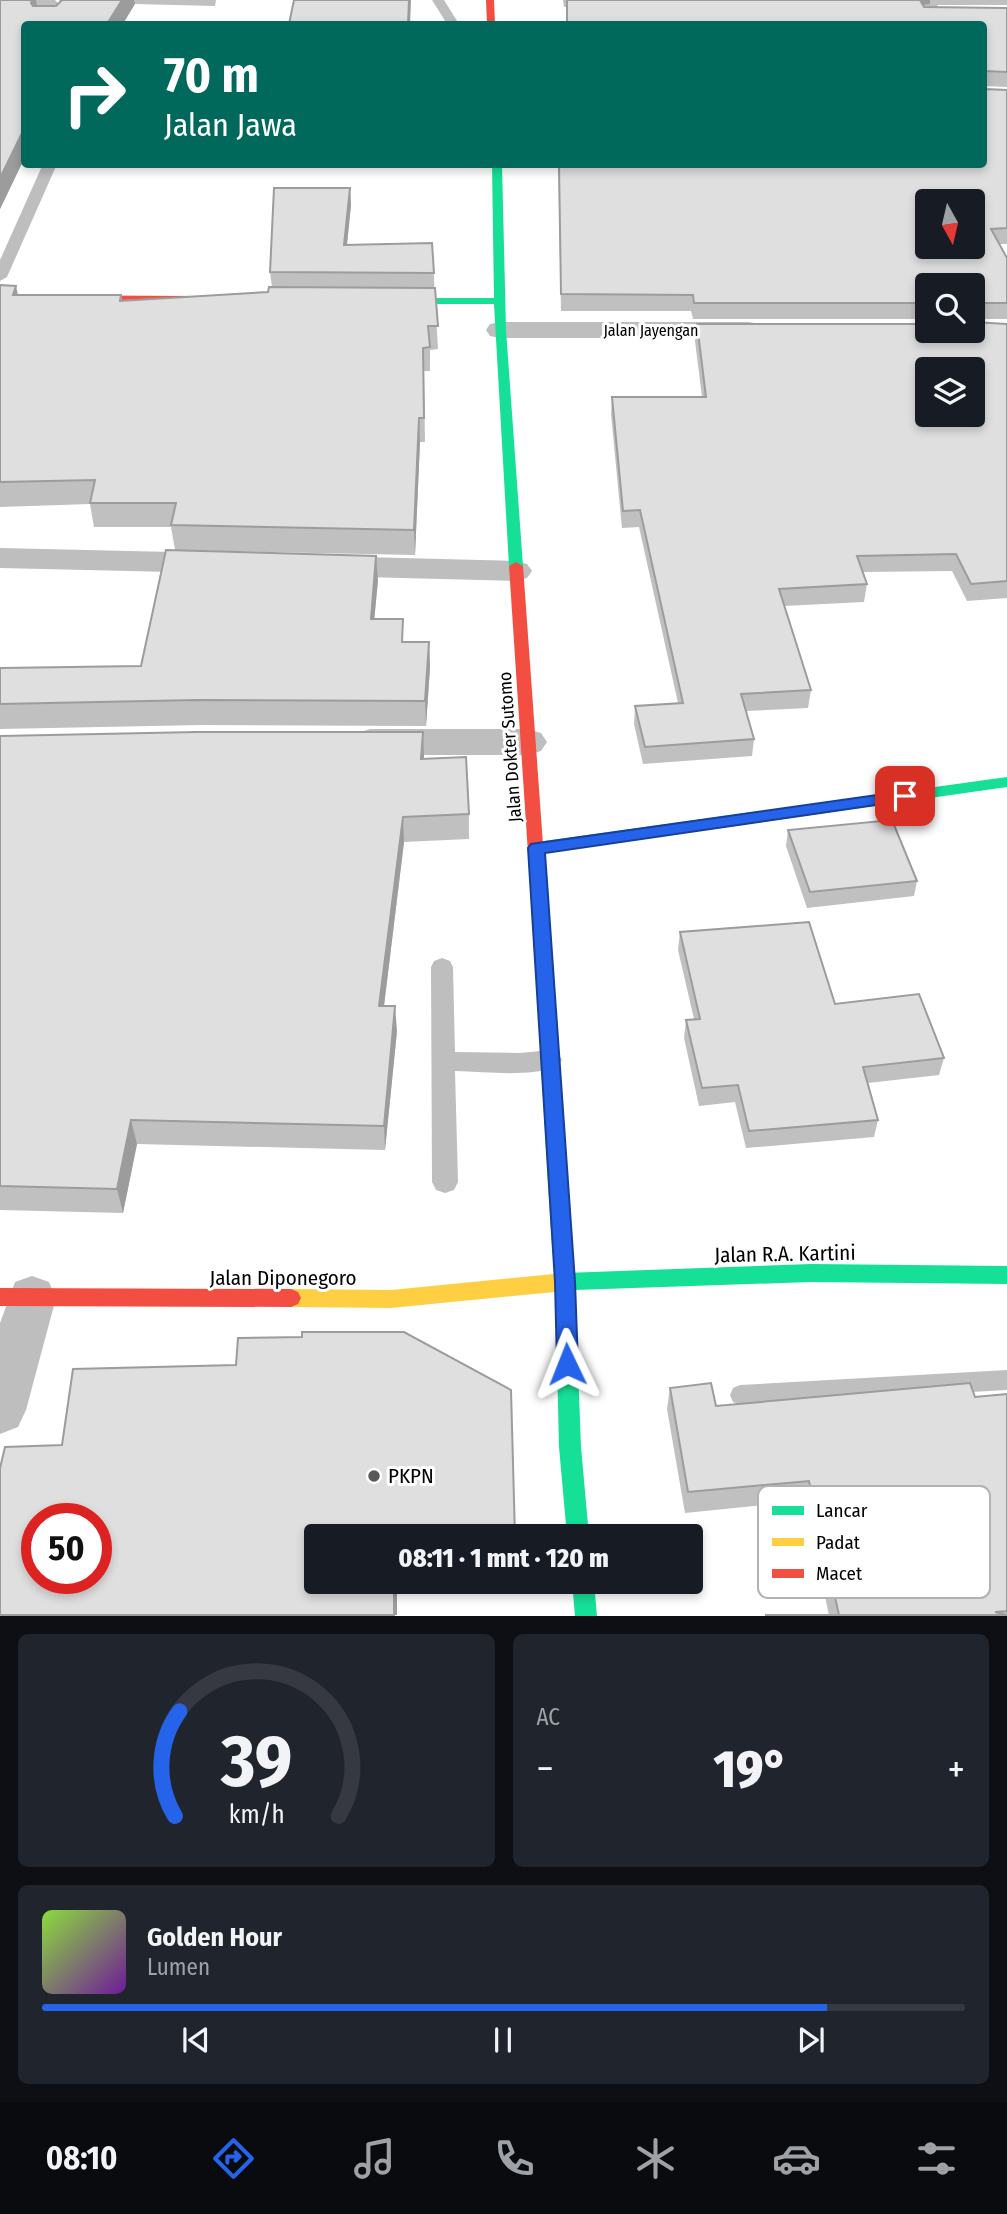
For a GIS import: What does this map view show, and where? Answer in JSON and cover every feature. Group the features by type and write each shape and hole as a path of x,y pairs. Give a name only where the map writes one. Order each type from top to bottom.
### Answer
{"main road":[{"path":"490,0 491,21"},
{"name":"Jalan Dokter Sutomo","path":"497,168 499,316 515,571 537,848 565,1282 570,1447 578,1524"},
{"path":"0,298 222,299"},
{"path":"374,301 499,316"},
{"path":"537,848 1007,782"},
{"name":"Jalan R.A. Kartini","path":"565,1282 811,1273 1007,1275"},
{"name":"Jalan Diponegoro","path":"16,1298 391,1299 565,1282"},
{"path":"584,1594 586,1615"}],"street":[{"path":"34,0 44,2 52,8 50,21"},
{"path":"930,13 956,13"},
{"name":"Jalan Jayengan","path":"499,316 776,330"},
{"path":"0,558 250,564"},
{"path":"292,565 515,571"},
{"path":"337,742 528,742"},
{"path":"0,1410 16,1298"}],"lane":[{"path":"438,0 451,21"},
{"path":"0,277 48,168"},
{"path":"442,967 444,1182"},
{"path":"444,1061 520,1063 550,1060"}],"building":[{"path":"0,0 32,0 33,6 56,6 62,0 122,0 109,21 21,21 21,135 0,178"},
{"path":"294,0 409,0 408,21 290,21"},
{"path":"567,0 920,0 924,7 1007,8 1007,72 987,71 987,21 567,21"},
{"path":"987,89 1007,90 1007,228 991,229 1007,258 1007,303 985,303 985,273 915,273 915,303 694,303 693,295 561,294 559,168 987,168"},
{"path":"274,188 350,188 344,245 432,243 434,273 270,272"},
{"path":"0,285 16,286 13,295 121,295 120,301 268,292 269,287 435,288 438,326 428,326 430,347 423,348 424,418 419,418 414,530 171,525 176,503 90,503 95,480 0,482"},
{"path":"985,323 1007,324 1007,581 971,584 956,554 857,556 867,584 779,589 811,690 741,694 754,739 645,747 635,706 683,703 640,510 623,511 612,397 706,397 697,324 915,324 915,343 985,343"},
{"path":"166,550 376,556 371,619 403,619 402,642 429,642 425,701 197,700 0,704 0,668 141,666"},
{"path":"197,732 423,732 421,759 466,757 469,814 403,817 379,1006 395,1006 384,1126 131,1120 117,1189 0,1186 0,736"},
{"path":"892,820 917,881 810,892 788,830"},
{"path":"809,922 835,1004 919,994 944,1058 863,1067 878,1120 749,1131 738,1085 702,1088 686,1020 700,1019 680,932"},
{"path":"302,1332 404,1332 511,1390 515,1524 304,1524 304,1594 394,1594 394,1615 0,1615 0,1468 5,1447 62,1445 73,1369 236,1365 238,1338 302,1337"},
{"path":"711,1383 716,1406 970,1383 975,1397 1007,1394 1007,1611 995,1612 1007,1615 839,1615 835,1598 990,1598 990,1486 810,1486 809,1481 688,1492 670,1388"}],"waterway":[{"path":"740,1395 1007,1380"}],"traffic: fast":[{"path":"497,168 500,330 516,566"},
{"path":"384,301 499,301"},
{"path":"537,848 1007,782"},
{"path":"540,914 561,1231"},
{"path":"577,1524 570,1447 565,1282 811,1273 1007,1275"},
{"path":"584,1594 586,1616"}],"traffic: slow":[{"path":"291,1298 391,1299 565,1282 561,1231"}],"traffic: jam":[{"path":"490,0 491,21"},
{"path":"0,298 201,299"},
{"path":"516,566 540,914"},
{"path":"0,1297 291,1298"}],"place":[{"name":"PKPN","path":"374,1476"}],"route":[{"path":"567,1364 565,1282 537,848 905,796"}]}
